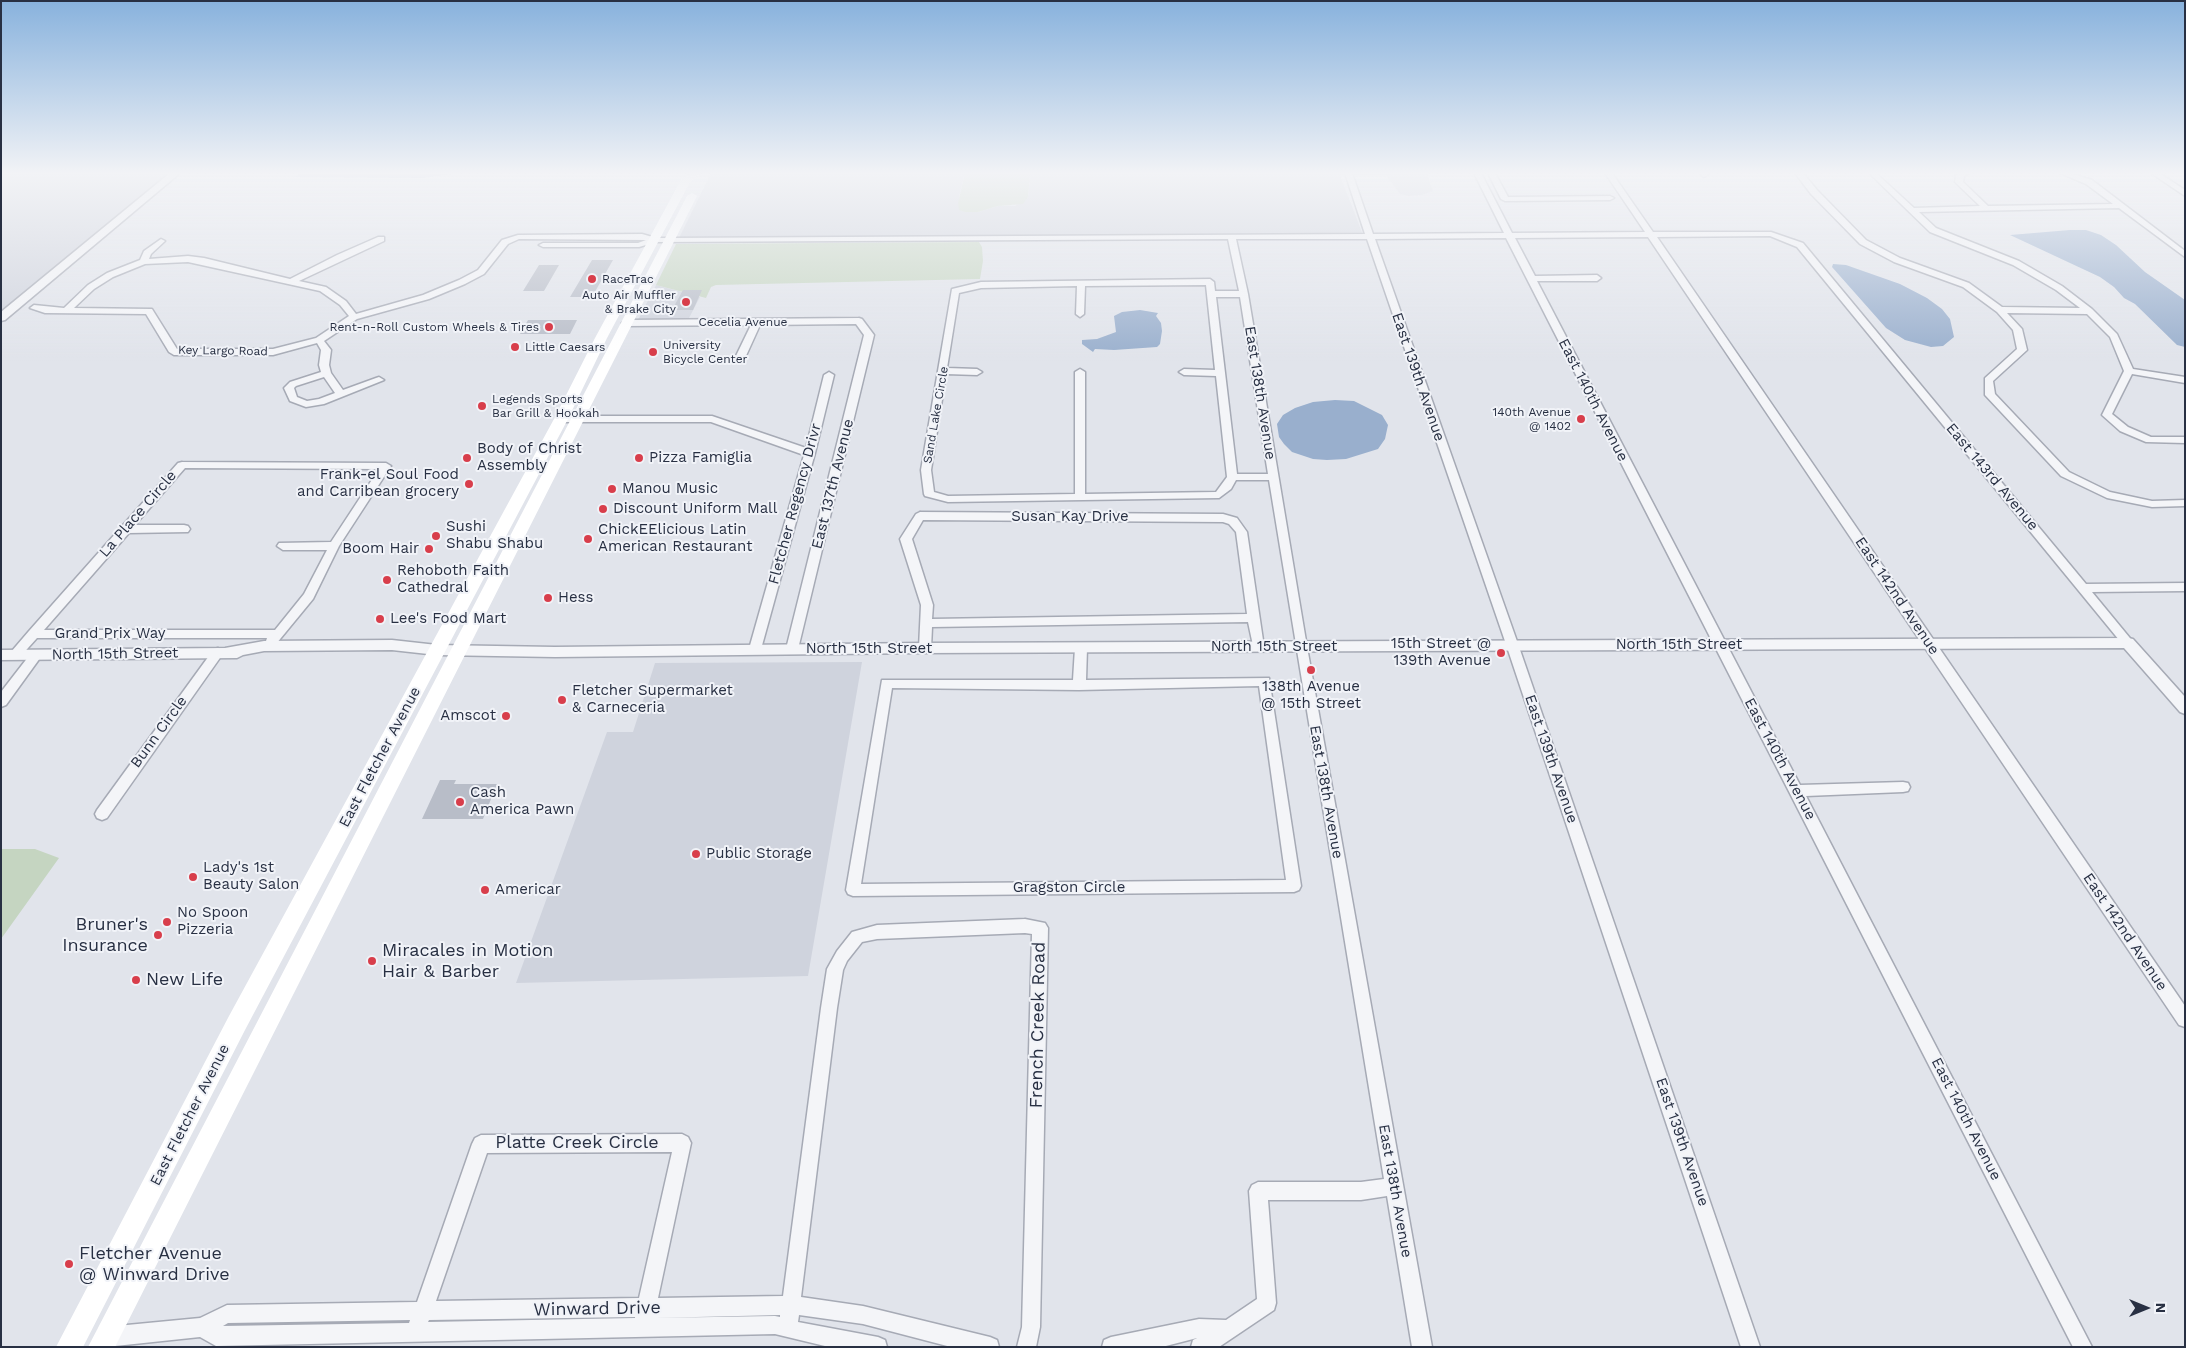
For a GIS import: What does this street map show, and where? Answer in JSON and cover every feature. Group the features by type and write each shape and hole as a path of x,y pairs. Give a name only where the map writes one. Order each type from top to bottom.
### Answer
{"main road":[{"name":"East Fletcher Avenue","path":"70,1347 304,898 429,650 561,420 588,362 657,236"},
{"name":"East Fletcher Avenue","path":"98,1343 266,1024 671,236"},
{"path":"627,323 627,306 638,285 637,271"},
{"path":"304,898 330,899"},
{"path":"238,1023 266,1024"}],"street":[{"path":"1,318 99,236"},
{"path":"655,240 1445,236"},
{"name":"East 140th Avenue","path":"1508,236 2083,1347"},
{"name":"East 142nd Avenue","path":"1653,236 2185,1020"},
{"name":"East 143rd Avenue","path":"1776,236 1800,245 2128,643 2185,708"},
{"path":"1857,236 1863,242 1897,260 1966,285 2000,310 2017,329 2022,350 1988,380 1990,395 2065,474 2107,495 2152,504 2185,503"},
{"path":"1948,236 2016,263 2059,288 2089,311 2114,336 2129,371 2107,416 2124,429 2150,440 2185,440"},
{"path":"2159,236 2185,255"},
{"name":"East 139th Avenue","path":"1369,237 1513,646 1751,1347"},
{"path":"292,282 381,238"},
{"name":"East 138th Avenue","path":"1232,238 1244,294 1301,647 1422,1347"},
{"name":"Key Largo Road","path":"13,308 45,310 69,307 149,312 174,352 273,352 319,340 354,317 426,296 462,282 481,272 505,242 564,246 639,245 655,240"},
{"path":"144,262 147,253 161,241"},
{"path":"69,307 90,287 110,275 144,262 170,259 204,260 323,289 344,304 354,317"},
{"path":"1530,279 1597,278"},
{"name":"Sand Lake Circle","path":"1212,294 1210,282 981,285 955,291 944,371 926,470 929,494 948,499 1219,495 1227,488 1232,477"},
{"path":"1080,314 1081,284"},
{"path":"1244,294 1212,294 1232,477 1274,477"},
{"path":"2000,310 2089,311"},
{"name":"Cecelia Avenue","path":"627,323 858,321"},
{"name":"East 137th Avenue","path":"792,649 869,335 858,321"},
{"path":"740,358 756,323"},
{"path":"319,340 326,350 324,365 326,373 341,394"},
{"path":"944,371 977,372"},
{"path":"2129,371 2185,380"},
{"path":"1080,372 1080,498"},
{"path":"1184,372 1221,373"},
{"path":"326,373 293,384 289,388 293,399 306,404 320,402 379,380"},
{"name":"Fletcher Regency Drivr","path":"755,649 810,453 828,375"},
{"path":"561,420 712,419 810,453"},
{"name":"La Place Circle","path":"8,655 33,634 182,465 386,466 334,546 309,596 272,640"},
{"name":"Susan Kay Drive","path":"924,648 927,605 906,539 920,516 1223,518 1233,521 1241,532 1258,647"},
{"path":"126,529 184,529"},
{"path":"283,546 334,546"},
{"path":"2084,588 2185,587"},
{"path":"926,622 1253,618"},
{"name":"Grand Prix Way","path":"33,634 272,640"},
{"name":"North 15th Street","path":"224,652 272,640 392,645 429,650"},
{"name":"North 15th Street","path":"8,655 224,652 257,656 386,655 429,650 555,652 924,648 2128,643"},
{"path":"1079,684 1081,648"},
{"name":"Bunn Circle","path":"102,814 224,652"},
{"path":"1,702 36,655"},
{"name":"Gragston Circle","path":"1265,681 1294,886 853,890 886,683 1079,684 1265,681"},
{"path":"1797,791 1903,787"},
{"name":"French Creek Road","path":"788,1329 829,1008 835,969 842,956 857,937 877,932 1025,926 1040,928 1031,1327 1026,1347"},
{"name":"Platte Creek Circle","path":"416,1331 482,1144 682,1143 642,1328"},
{"path":"1200,1347 1229,1330 1267,1303 1258,1191 1361,1191 1394,1186"},
{"name":"Winward Drive","path":"98,1343 181,1328 202,1327 228,1314 791,1305 863,1315 990,1347"},
{"name":"Winward Drive","path":"202,1327 216,1336 775,1325 878,1347"},
{"path":"1111,1347 1199,1328 1229,1330"}],"shaded area":[{"path":"1,236 93,236 1,311"},
{"path":"680,236 1156,236 679,238"},
{"path":"656,285 700,297 688,320 638,320"},
{"name":"Public Storage","path":"862,662 808,976 516,983 607,732 633,732 655,663"}],"green space":[{"path":"979,242 982,247 983,261 980,279 716,285 711,287 706,298 656,285 676,244"},
{"path":"1,849 35,849 59,858 1,939"}],"water":[{"path":"2012,236 2102,236 2116,245 2145,272 2185,300 2185,347 2177,345 2135,304 2124,298 2114,287 2100,277"},
{"path":"1833,264 1846,265 1900,284 1927,298 1942,309 1950,319 1954,337 1943,346 1931,347 1905,340 1886,328 1832,267"},
{"path":"1140,310 1158,313 1156,316 1161,323 1162,331 1160,344 1157,347 1114,350 1095,349 1093,352 1082,344 1082,340 1097,339 1116,332 1114,316 1122,312"},
{"path":"1354,401 1382,415 1388,425 1385,439 1378,449 1346,459 1327,460 1313,459 1292,452 1279,437 1277,424 1283,415 1295,408 1313,402"}],"building":[{"name":"RaceTrac","path":"592,260 613,260 592,297 570,297"},
{"name":"RaceTrac","path":"539,265 559,265 544,291 523,291"},
{"name":"Auto Air Muffler & Brake City","path":"683,290 702,290 693,310 672,310"},
{"name":"Rent-n-Roll Custom Wheels & Tires","path":"528,320 577,320 570,334 520,334"},
{"name":"Cash America Pawn","path":"440,780 456,780 454,784 497,784 483,819 422,819"}],"place":[{"name":"RaceTrac","path":"592,279"},
{"name":"Auto Air Muffler & Brake City","path":"686,302"},
{"name":"Rent-n-Roll Custom Wheels & Tires","path":"549,327"},
{"name":"Little Caesars","path":"515,347"},
{"name":"University Bicycle Center","path":"653,352"},
{"name":"Legends Sports Bar Grill & Hookah","path":"482,406"},
{"name":"140th Avenue @ 1402","path":"1581,419"},
{"name":"Body of Christ Assembly","path":"467,458"},
{"name":"Pizza Famiglia","path":"639,458"},
{"name":"Frank-el Soul Food and Carribean grocery","path":"469,484"},
{"name":"Manou Music","path":"612,489"},
{"name":"Discount Uniform Mall","path":"603,509"},
{"name":"Sushi Shabu Shabu","path":"436,536"},
{"name":"ChickEElicious Latin American Restaurant","path":"588,539"},
{"name":"Boom Hair","path":"429,549"},
{"name":"Rehoboth Faith Cathedral","path":"387,580"},
{"name":"Hess","path":"548,598"},
{"name":"Lee's Food Mart","path":"380,619"},
{"name":"15th Street @ 139th Avenue","path":"1501,653"},
{"name":"138th Avenue @ 15th Street","path":"1311,670"},
{"name":"Fletcher Supermarket & Carneceria","path":"562,700"},
{"name":"Amscot","path":"506,716"},
{"name":"Cash America Pawn","path":"460,802"},
{"name":"Public Storage","path":"696,854"},
{"name":"Lady's 1st Beauty Salon","path":"193,877"},
{"name":"Americar","path":"485,890"},
{"name":"No Spoon Pizzeria","path":"167,922"},
{"name":"Bruner's Insurance","path":"158,935"},
{"name":"Miracales in Motion Hair & Barber","path":"372,961"},
{"name":"New Life","path":"136,980"},
{"name":"Fletcher Avenue @ Winward Drive","path":"69,1264"}]}
